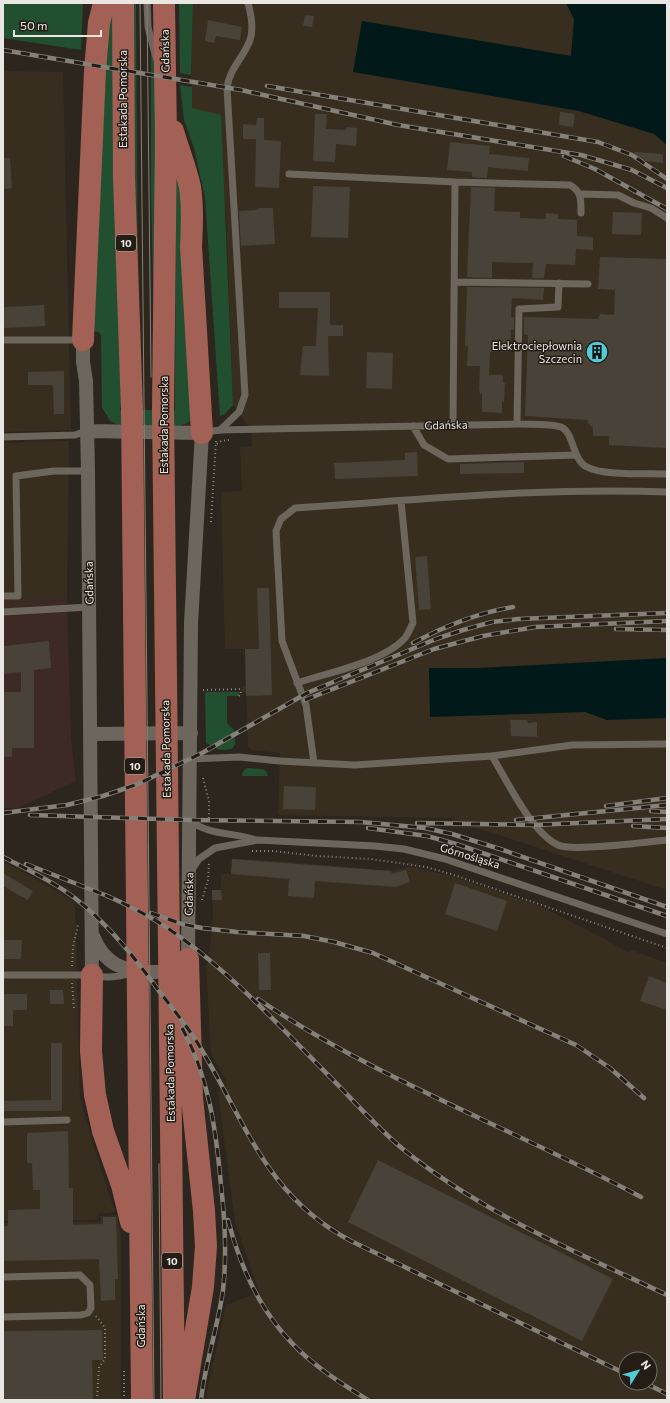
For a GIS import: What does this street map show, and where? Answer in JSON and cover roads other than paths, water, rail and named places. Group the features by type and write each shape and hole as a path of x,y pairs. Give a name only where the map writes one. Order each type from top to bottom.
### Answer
{"main road":[{"path":"84,340 96,65 99,23 104,3"},
{"name":"Estakada Pomorska","path":"124,3 124,177 132,410 140,1252"},
{"name":"Gdańska","path":"163,81 164,3"},
{"path":"163,81 191,195 191,246 213,436"},
{"name":"Estakada Pomorska","path":"163,81 163,410 174,1400"},
{"path":"184,1400 203,1287 206,1246 204,1211 192,1098 188,960"},
{"path":"92,974 91,1051 95,1095 103,1131 122,1185 140,1252"},
{"name":"Gdańska","path":"140,1252 142,1400"}],"street":[{"name":"Gdańska","path":"84,340 88,471 92,974"},
{"name":"Gdańska","path":"87,432 213,436 191,624 191,733 197,759 190,820 188,960"},
{"path":"91,734 191,733"},
{"path":"92,934 106,956 119,966 135,972 170,972 179,969 188,960"}],"lane":[{"path":"147,3 148,27 163,81"},
{"path":"213,436 239,412 244,395 227,88 233,69 251,40 252,21 248,3"},
{"path":"289,174 456,182 570,184 581,194 581,213"},
{"path":"453,425 456,182"},
{"path":"581,194 618,195 634,203 651,208 667,218"},
{"path":"455,282 588,284"},
{"path":"517,424 519,309 558,307 559,284"},
{"path":"3,340 84,340"},
{"name":"Gdańska","path":"213,436 413,426 517,424 561,427 568,433 576,455 587,467 617,473 667,474"},
{"path":"413,426 424,444 448,459 576,455"},
{"path":"3,437 75,435 87,432"},
{"path":"3,596 18,596 16,476 54,471 88,471"},
{"path":"314,763 306,705 282,641 276,531 281,519 295,508 609,490 667,492"},
{"path":"297,683 373,659 395,646 404,638 413,623 401,501"},
{"path":"3,612 89,607"},
{"path":"197,759 239,757 355,765 492,756 572,745 635,743 667,744"},
{"path":"492,756 534,825 544,836 559,846 576,847 667,840"},
{"name":"Górnośląska","path":"190,820 209,831 242,835 258,840"},
{"name":"Górnośląska","path":"189,874 199,859 215,848 258,840 376,846 404,849 438,857 667,934"},
{"path":"3,975 92,974 102,977 118,977 135,972"},
{"path":"3,1122 67,1120"},
{"path":"3,1277 80,1275 90,1284 91,1308 88,1313 81,1315 3,1317"}],"water":[{"path":"566,3 667,3 667,145 654,134 579,111 353,72 362,21 571,56 574,19"},
{"path":"667,658 667,718 607,720 585,712 430,717 429,668 478,668"}],"tram line":[{"path":"140,3 154,1400"},
{"path":"147,3 151,377"},
{"path":"159,1164 161,1400"}],"railway":[{"path":"3,50 241,90 398,125 581,155 632,170 667,188"},
{"path":"267,86 598,142 632,155 667,179"},
{"path":"564,156 595,169 667,209"},
{"path":"413,643 462,621 513,607"},
{"path":"3,813 67,805 103,796 138,784 202,753 307,693 436,639 463,630 492,622 518,619 667,613"},
{"path":"305,700 434,649 483,636 535,627 667,621"},
{"path":"616,629 667,630"},
{"path":"606,806 667,798"},
{"path":"516,820 667,805"},
{"path":"651,811 667,812"},
{"path":"30,815 190,820 361,822 425,828 452,834 500,849 667,907"},
{"path":"417,823 534,825 667,819"},
{"path":"633,826 667,828"},
{"path":"368,828 427,836 456,844 667,916"},
{"path":"3,857 41,876 68,893 100,920 121,942 141,966 195,1040 261,1156 278,1180 298,1202 322,1223 351,1241 618,1370"},
{"path":"26,864 110,897"},
{"path":"105,895 133,908 159,923 198,951 240,987 387,1135 434,1173 465,1193 531,1230 667,1295"},
{"path":"151,913 182,924 202,928 237,932 304,936 334,942 373,953 576,1045 610,1068 644,1098"},
{"path":"258,999 351,1055 447,1103 593,1172 641,1197"},
{"path":"182,1028 199,1065 210,1104 217,1144 224,1224 225,1264 223,1290 205,1372 201,1400"},
{"path":"228,1220 241,1261 250,1281 260,1300 284,1334 298,1350 321,1369 368,1400"},
{"path":"658,1390 667,1394"}],"place":[{"name":"Elektrociepłownia Szczecin","path":"597,352"}]}
